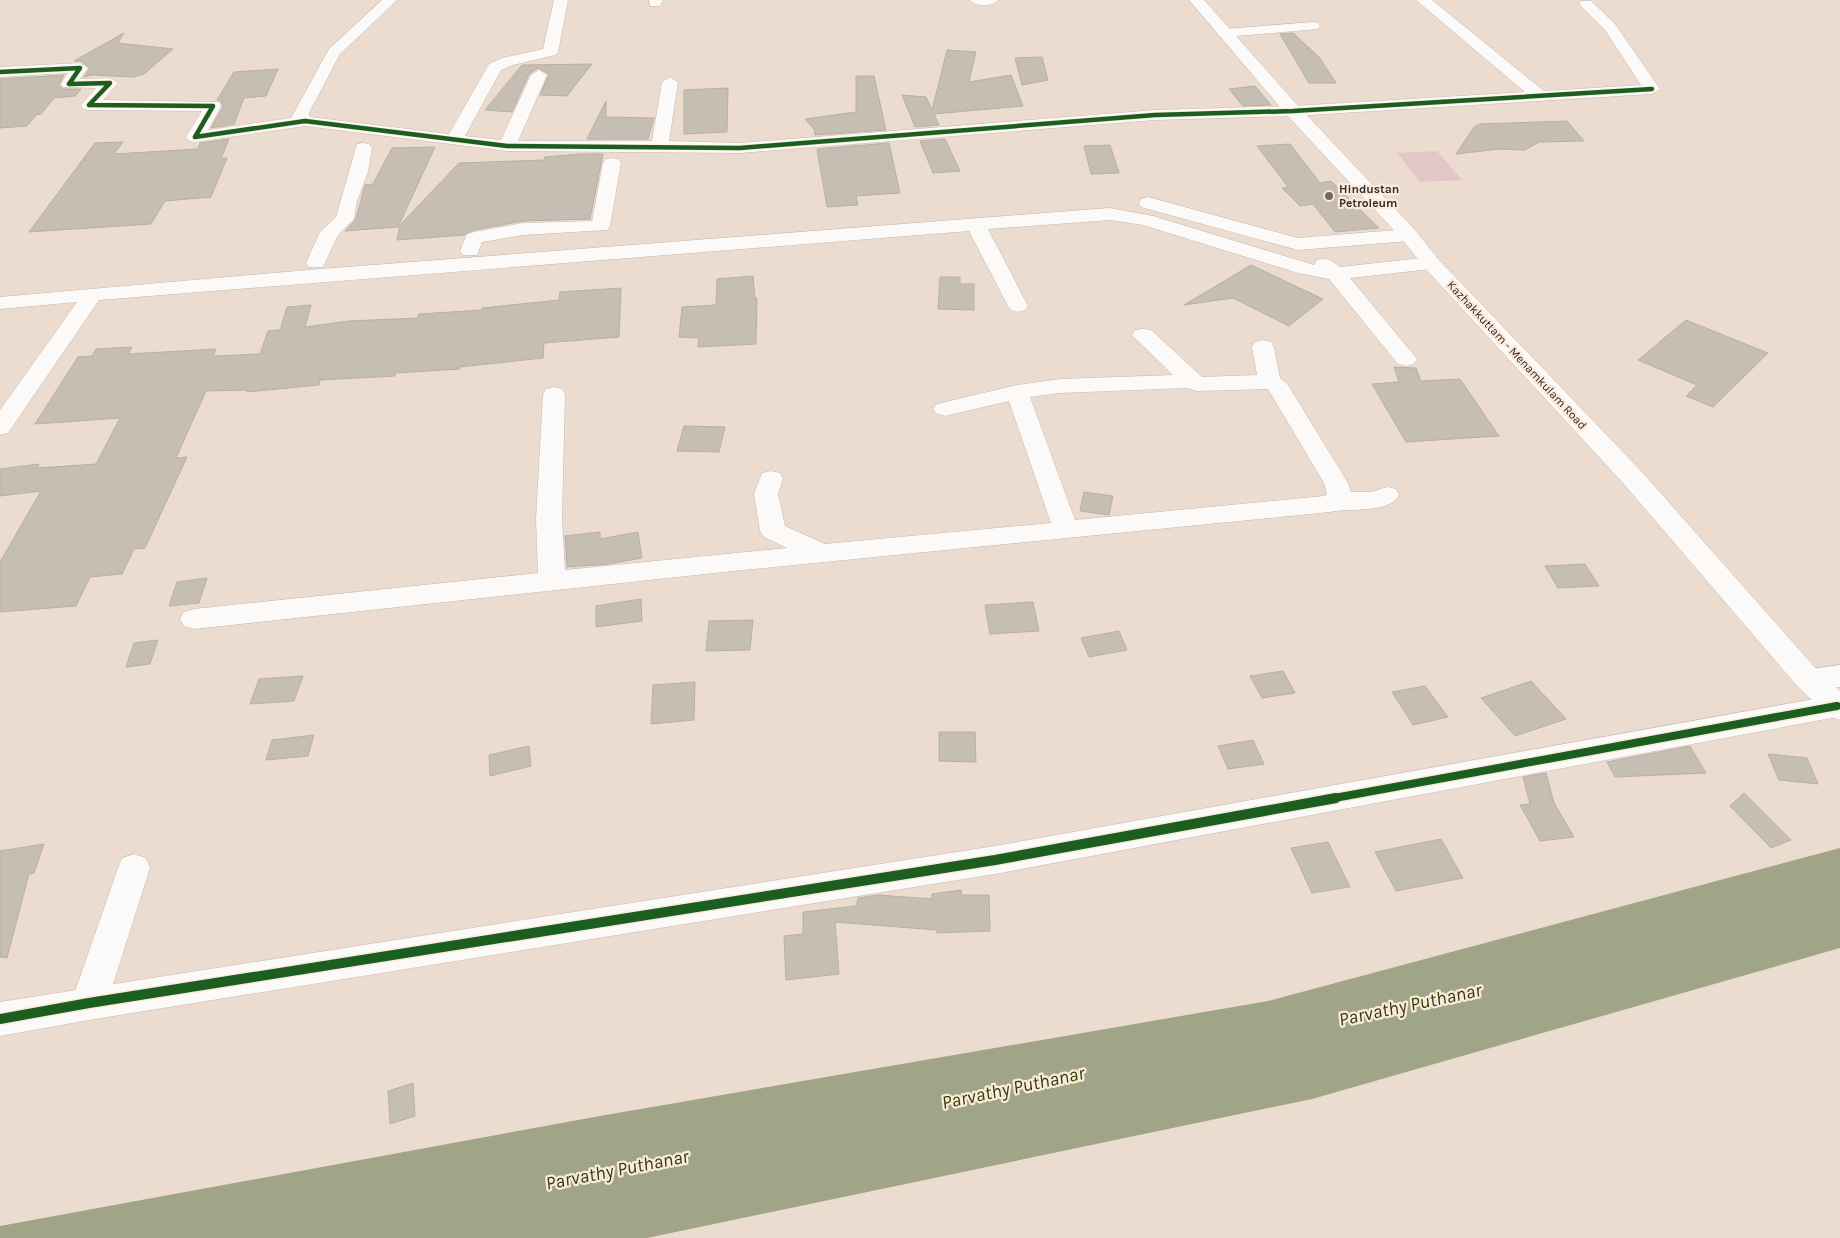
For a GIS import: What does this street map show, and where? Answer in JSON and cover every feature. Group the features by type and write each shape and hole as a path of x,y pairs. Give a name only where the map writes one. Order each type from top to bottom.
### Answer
{"street":[{"path":"305,121 300,117 301,113 334,52 390,0"},
{"path":"455,138 495,68 508,61 550,52 561,0"},
{"path":"977,0 991,0"},
{"name":"Kazhakkuttam - Menamkulam Road","path":"1196,0 1225,33 1268,94 1293,111 1410,235 1431,263 1638,484 1808,679 1839,697"},
{"path":"1422,0 1539,96"},
{"path":"0,72 80,68 69,84 110,83 89,105 213,106 195,137 305,121 508,146 740,148 1156,115 1293,111 1652,89 1610,27 1586,4"},
{"path":"1225,33 1313,26"},
{"path":"508,146 538,75"},
{"path":"660,146 670,82"},
{"path":"1104,106 1229,97"},
{"path":"316,263 330,232 345,219 348,201 359,172 363,148"},
{"path":"470,251 474,238 523,229 600,226 612,163"},
{"path":"0,289 226,276 913,223 1132,200 1156,204 1298,244 1410,235"},
{"path":"913,223 976,225 1110,214 1163,226 1304,269 1336,274 1431,263"},
{"path":"976,225 1018,306"},
{"path":"1298,244 1336,274 1406,359"},
{"path":"0,304 92,296 316,263 470,251 499,255"},
{"path":"49,300 65,284"},
{"path":"0,428 27,385 43,366 92,296"},
{"path":"1143,335 1191,381"},
{"path":"1263,347 1269,381"},
{"path":"194,619 552,581 1330,504 1340,497 1336,483 1277,385 1269,381 1202,385 1191,381 1060,386 1017,392 944,409"},
{"path":"1017,392 1066,530"},
{"path":"552,581 549,519 554,394"},
{"path":"771,479 766,494 774,531 824,554"},
{"path":"1336,501 1374,500 1387,495"},
{"path":"0,1019 89,1003 995,860 1839,697"},
{"path":"89,1003 134,868"}],"shaded area":[{"path":"1437,151 1462,180 1420,182 1397,153"}],"water":[{"name":"Parvathy Puthanar","path":"1840,848 1840,948 1312,1099 647,1238 0,1238 0,1226 600,1116 1268,1001"}],"building":[{"path":"124,33 118,43 173,49 144,74 133,77 92,75 84,77 90,68 81,61 74,61"},
{"path":"1293,33 1319,57 1336,83 1309,83 1280,34"},
{"path":"947,50 976,52 969,82 1011,75 1023,106 934,114 939,125 915,127 902,95 926,97 932,110"},
{"path":"1042,57 1048,80 1022,85 1015,58"},
{"path":"592,64 567,96 540,95 549,74 538,68 529,74 512,112 485,110 522,65"},
{"path":"278,69 266,96 244,98 234,124 211,128 223,107 221,101 217,100 234,72"},
{"path":"64,75 59,85 63,89 81,89 75,96 54,98 41,114 36,115 27,126 0,128 0,79"},
{"path":"856,76 874,76 886,130 815,135 814,129 805,119 856,112"},
{"path":"1255,86 1271,105 1243,106 1229,89"},
{"path":"728,88 727,132 684,134 684,90"},
{"path":"606,101 606,117 654,118 648,139 587,139"},
{"path":"1567,121 1584,141 1539,142 1525,150 1500,149 1456,154 1474,127 1480,124"},
{"path":"229,139 221,159 227,158 211,197 165,201 151,224 29,232 95,143 123,142 114,154 198,149 200,143"},
{"path":"945,139 960,171 933,173 920,141"},
{"path":"889,143 900,193 856,196 858,205 827,207 817,149"},
{"path":"1290,144 1320,183 1331,181 1379,228 1335,232 1313,204 1300,206 1282,188 1288,187 1257,146"},
{"path":"1110,145 1119,173 1091,174 1084,146"},
{"path":"435,147 398,227 345,231 356,219 365,185 373,184 392,148"},
{"path":"603,154 590,219 523,221 474,230 464,235 397,240 400,225 459,163 544,160 545,157"},
{"path":"1251,265 1323,299 1289,326 1233,298 1184,305"},
{"path":"753,276 755,298 757,298 756,344 698,347 699,338 679,337 682,307 716,305 717,279"},
{"path":"940,277 960,277 960,284 974,284 974,310 938,309"},
{"path":"621,288 619,337 544,343 543,358 460,367 460,369 396,373 395,376 320,380 319,385 247,392 247,390 206,391 176,458 187,457 145,548 134,549 122,574 90,577 76,606 0,612 0,562 41,491 0,496 0,469 39,464 37,468 96,464 120,418 35,424 78,357 92,356 96,349 132,347 128,354 216,349 213,356 260,354 268,331 280,330 287,307 311,305 305,327 349,321 418,318 419,314 482,310 482,308 559,300 560,292"},
{"path":"1686,320 1768,353 1713,407 1686,396 1697,385 1638,360"},
{"path":"1394,367 1416,368 1421,381 1460,379 1499,436 1406,442 1372,384 1399,382"},
{"path":"684,426 725,427 719,452 677,451"},
{"path":"1084,492 1113,496 1109,515 1080,511"},
{"path":"600,532 600,539 638,532 642,558 608,564 567,567 565,536"},
{"path":"1585,564 1599,586 1558,588 1545,566"},
{"path":"207,578 199,603 169,606 177,582"},
{"path":"641,599 642,621 596,627 596,606"},
{"path":"1033,602 1039,631 990,634 985,605"},
{"path":"753,620 750,650 706,651 709,621"},
{"path":"1119,631 1127,650 1089,657 1081,638"},
{"path":"158,640 150,664 126,667 134,643"},
{"path":"1283,671 1295,693 1262,698 1250,676"},
{"path":"303,676 294,701 250,704 259,679"},
{"path":"1531,681 1566,719 1515,736 1481,698"},
{"path":"695,682 694,720 651,724 653,685"},
{"path":"1425,686 1448,717 1413,725 1392,692"},
{"path":"939,732 975,732 976,762 939,761"},
{"path":"314,735 308,756 266,760 272,740"},
{"path":"1253,740 1264,764 1228,769 1218,746"},
{"path":"529,746 531,766 490,776 489,755"},
{"path":"1690,746 1706,773 1615,777 1607,762"},
{"path":"1768,754 1807,758 1818,784 1779,780"},
{"path":"1546,773 1554,803 1574,837 1540,841 1520,805 1530,804 1523,777"},
{"path":"1744,793 1791,840 1771,848 1730,806"},
{"path":"1441,839 1463,878 1396,891 1375,852"},
{"path":"1328,842 1350,887 1312,893 1291,848"},
{"path":"44,844 34,873 29,874 7,958 0,957 0,851"},
{"path":"961,890 962,895 989,895 990,931 937,933 937,930 835,922 839,974 786,980 784,936 803,934 803,912 856,906 858,898 878,895 932,899 932,894"},
{"path":"413,1083 415,1116 390,1124 388,1091"}],"cycle path":[{"path":"0,72 80,68 69,84 110,83 89,105 213,106 195,137 305,121 507,146 740,148 1155,115 1293,111 1652,89"},
{"path":"0,1019 89,1003 995,860 1837,706"}],"place":[{"name":"Hindustan Petroleum","path":"1329,196"}]}
